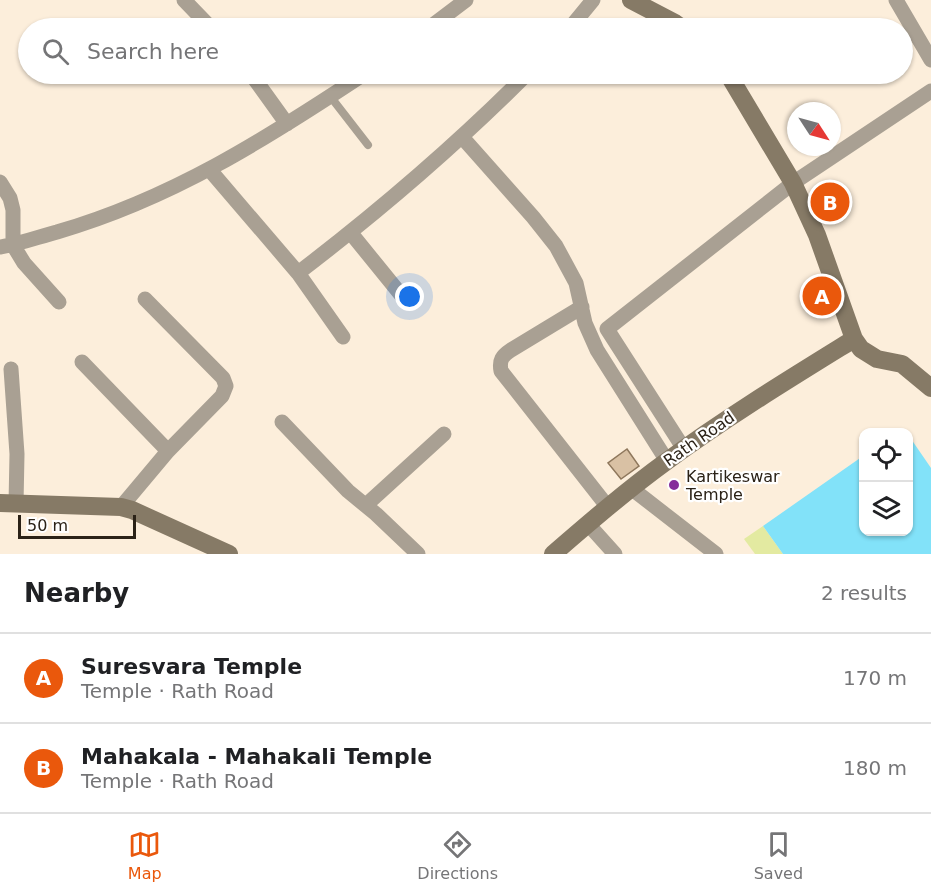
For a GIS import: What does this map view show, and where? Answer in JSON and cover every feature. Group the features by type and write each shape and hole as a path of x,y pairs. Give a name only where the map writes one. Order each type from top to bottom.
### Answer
{"street":[{"path":"184,0 201,18"},
{"path":"442,18 466,0"},
{"path":"578,18 593,0"},
{"path":"631,0 664,18"},
{"path":"896,0 906,18"},
{"path":"913,29 931,60"},
{"path":"258,84 287,124"},
{"path":"6,246 81,225 144,202 242,152 349,84"},
{"path":"298,273 462,137 517,84"},
{"path":"734,84 793,183 817,235 855,339 861,349 877,359 902,364 931,388"},
{"path":"684,449 607,329 793,183 931,91"},
{"path":"462,137 534,217 555,246 576,283 585,323 597,350 667,461"},
{"path":"208,170 298,273 343,338"},
{"path":"0,182 10,198 13,210 6,246"},
{"path":"350,232 402,296"},
{"path":"6,246 59,302"},
{"path":"121,507 168,451 222,396 226,386 223,378 145,299"},
{"path":"582,307 502,356 499,363 501,371 607,506"},
{"name":"Rath Road","path":"553,554 607,506 667,461 742,409 855,339"},
{"path":"82,362 168,451"},
{"path":"11,369 17,454 8,503 121,507 229,554"},
{"path":"282,422 348,491 418,554"},
{"path":"366,505 444,434"},
{"path":"631,488 716,554"},
{"path":"588,524 615,554"}],"lane":[{"path":"330,96 368,145"}],"green space":[{"path":"763,526 783,554 755,554 744,539"}],"water":[{"path":"913,442 931,468 931,554 783,554 763,526 859,459 859,536 913,536"}],"building":[{"path":"830,193 838,206 830,210 822,198"},
{"path":"627,449 639,466 621,479 608,463"}],"place":[{"name":"Mahakala - Mahakali Temple","path":"830,202"},
{"name":"Suresvara Temple","path":"822,296"},
{"name":"Kartikeswar Temple","path":"674,485"}]}
